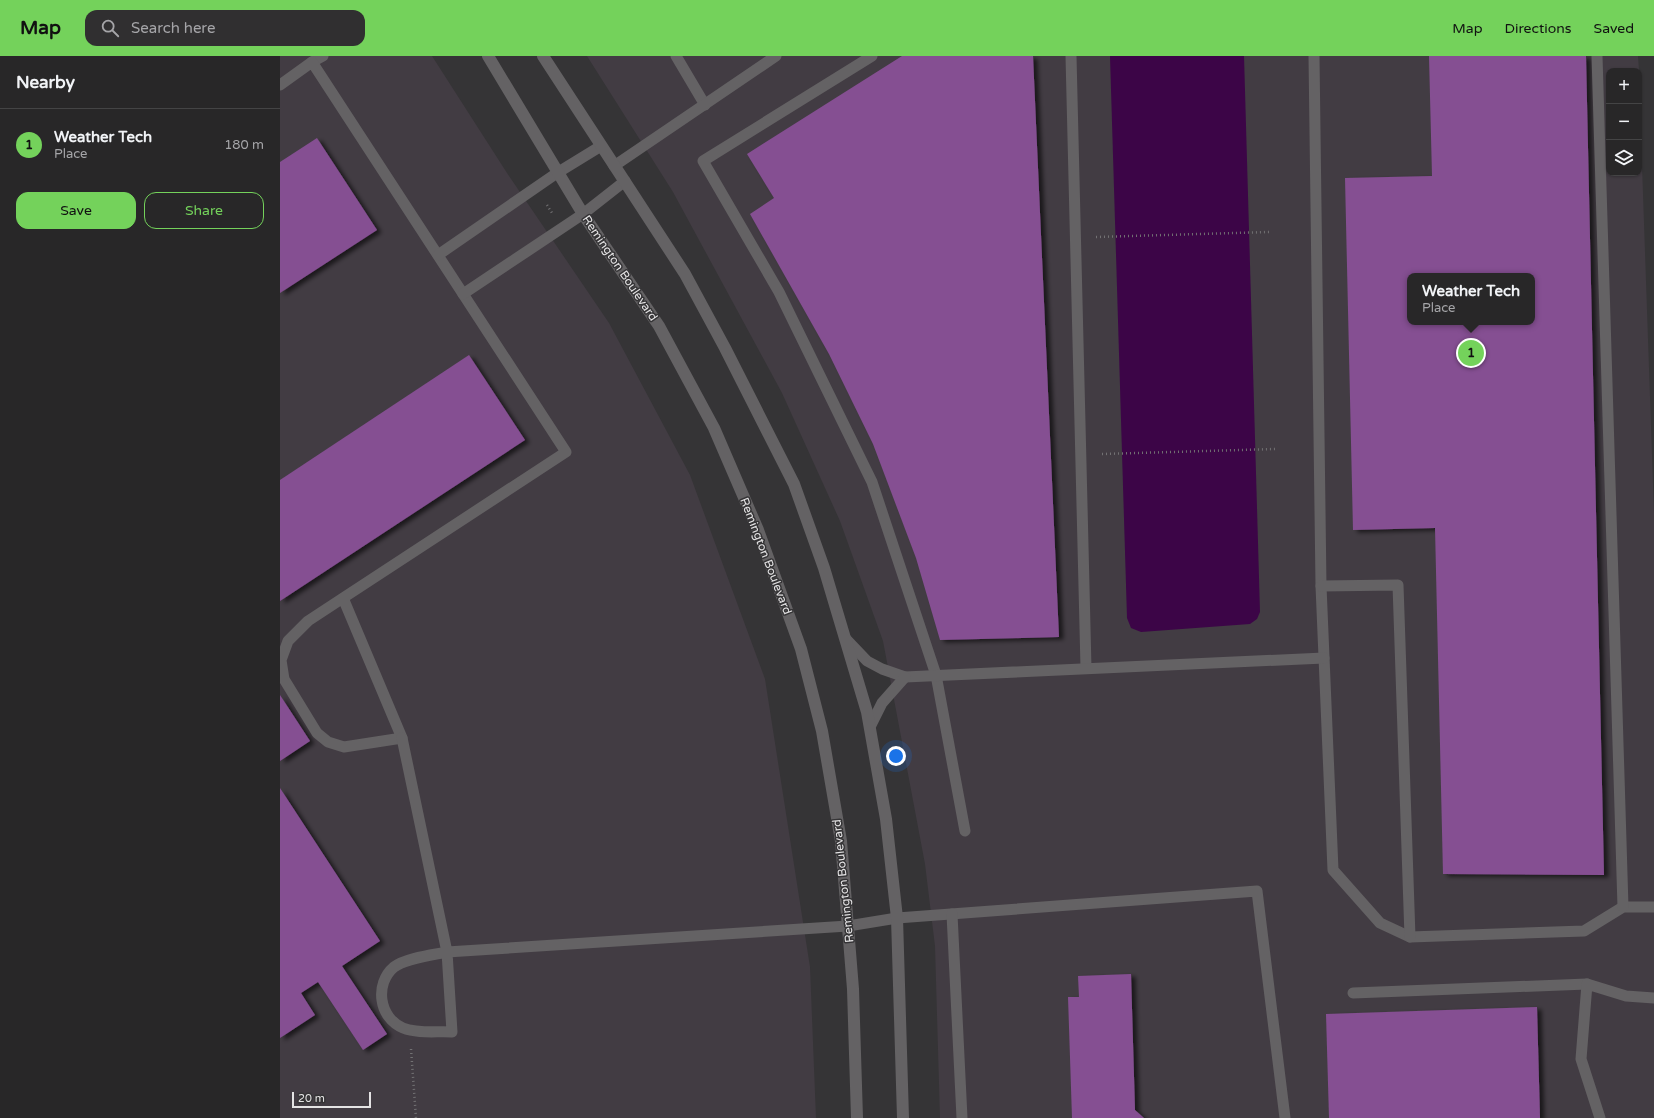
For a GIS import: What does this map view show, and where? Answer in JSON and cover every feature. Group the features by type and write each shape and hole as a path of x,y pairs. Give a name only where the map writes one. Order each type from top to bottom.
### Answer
{"street":[{"name":"Remington Boulevard","path":"488,56 557,173 662,333 714,428 758,530 801,649 822,732 841,841 853,989 857,1118"},
{"path":"543,56 685,274 726,348 794,484 824,568 846,639 870,727 886,819 897,918 903,1118"}],"lane":[{"path":"280,85 323,56"},
{"path":"676,56 704,105"},
{"path":"872,56 702,161 779,292 872,482 936,675 965,831"},
{"path":"1070,56 1086,668"},
{"path":"1314,56 1321,586 1333,870 1380,923 1410,937 1584,931 1623,907 1654,907"},
{"path":"1597,56 1623,907"},
{"path":"614,166 774,57"},
{"path":"312,62 566,452 308,621 288,641 281,660 284,679 317,733 328,742 344,747 402,738"},
{"path":"438,255 557,173 601,146"},
{"path":"463,294 583,214 625,181"},
{"path":"1321,586 1398,585 1410,937"},
{"path":"342,598 402,738 447,952 452,1032 416,1031 403,1028 393,1022 385,1012 382,1000 382,988 387,976 395,967 406,961 447,952 848,926 897,918 1257,891 1285,1118"},
{"path":"846,639 867,661 882,669 905,677 1324,658"},
{"path":"870,727 882,703 905,677"},
{"path":"952,914 962,1118"},
{"path":"1587,984 1581,1058 1600,1118"},
{"path":"1353,993 1587,984 1626,996 1654,998"}],"path":[{"path":"547,205 552,214"},
{"path":"1096,237 1269,232"},
{"path":"1102,454 1275,449"},
{"path":"416,1031 411,1046 416,1118"}],"shaded area":[{"path":"280,56 432,56 507,173 609,323 690,475 765,679 810,967 816,1118 280,1118"},
{"path":"587,56 1638,56 1639,68 1606,68 1606,176 1642,176 1642,165 1654,513 1654,1118 940,1118 935,946 925,864 883,641 840,521 782,393 673,192"},
{"path":"1110,56 1244,56 1260,612 1257,619 1250,624 1141,632 1131,628 1127,618"}],"building":[{"path":"902,56 1033,56 1059,637 940,640 916,558 873,444 829,354 750,214 774,198 747,154"},
{"path":"1429,56 1586,56 1604,875 1443,874 1435,528 1353,530 1345,178 1432,176"},
{"path":"317,138 377,230 280,293 280,162"},
{"path":"469,355 525,440 280,601 280,480"},
{"path":"280,695 310,741 280,761"},
{"path":"280,788 380,941 342,966 387,1034 363,1050 318,982 301,993 315,1015 280,1038"},
{"path":"1131,974 1135,1110 1144,1118 1072,1118 1068,997 1079,997 1078,976"},
{"path":"1537,1007 1540,1118 1329,1118 1326,1014"}],"place":[{"name":"Weather Tech","path":"1471,353"}]}
